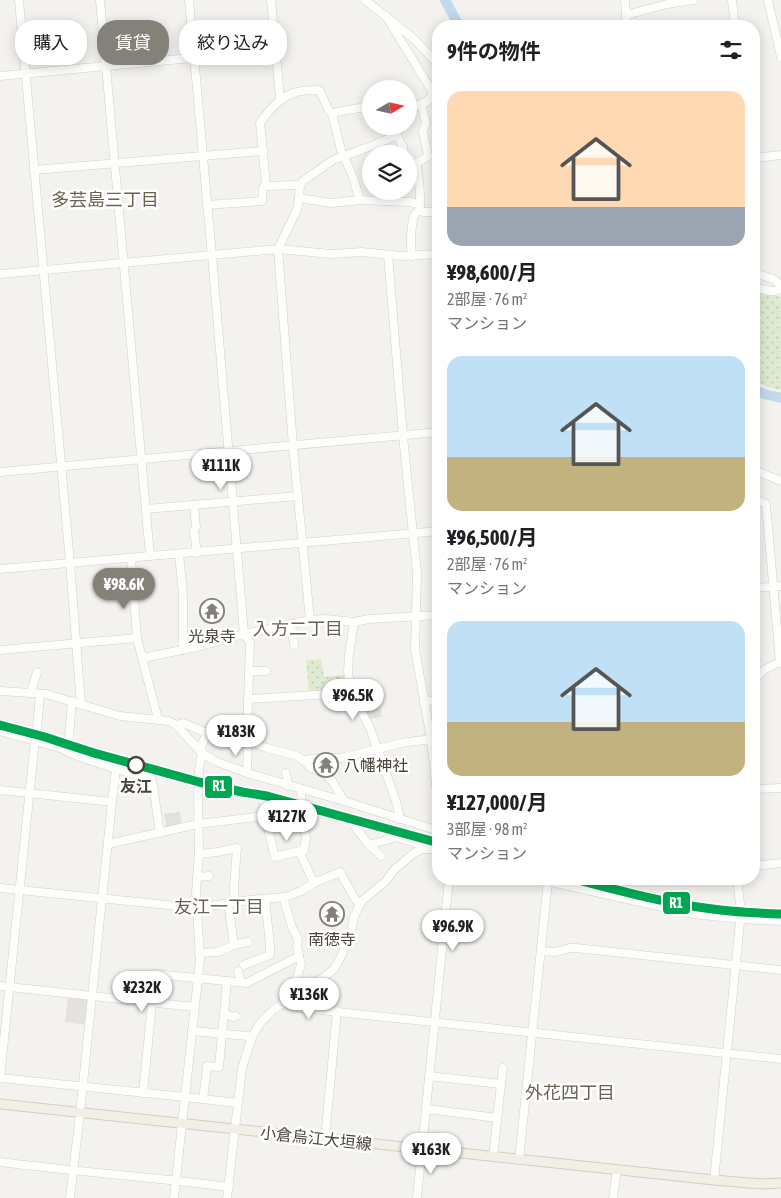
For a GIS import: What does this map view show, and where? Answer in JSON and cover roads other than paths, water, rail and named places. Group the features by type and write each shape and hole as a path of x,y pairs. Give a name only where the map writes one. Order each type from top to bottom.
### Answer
{"main road":[{"name":"小倉烏江大垣線","path":"0,1104 714,1180 761,1184 781,1183"}],"street":[{"path":"19,0 81,705"},
{"path":"100,0 150,556"},
{"path":"188,0 190,20"},
{"path":"271,0 273,20"},
{"path":"365,0 412,37 432,58"},
{"path":"625,0 626,20"},
{"path":"626,15 667,4 693,0"},
{"path":"732,0 734,20"},
{"path":"768,0 781,57"},
{"path":"386,16 432,91"},
{"path":"0,76 179,59"},
{"path":"195,65 244,634 250,642 247,773"},
{"path":"277,65 281,100"},
{"path":"207,205 262,201 263,188 266,185 260,123 265,114 281,100 296,92 318,90 332,114 341,150 353,177 360,200"},
{"path":"418,105 428,101 432,95"},
{"path":"417,160 428,156 423,132 426,123 422,104"},
{"path":"332,114 362,108"},
{"path":"310,620 304,543 293,446 278,249 297,210 300,186 303,181 333,160 397,135 402,145"},
{"path":"34,170 263,151"},
{"path":"760,157 781,155"},
{"path":"412,256 412,226 415,214 420,207 417,166"},
{"path":"266,185 300,186"},
{"path":"299,198 332,203 360,200 411,202 420,207 423,212 432,212"},
{"path":"0,274 278,249 331,254 362,252 412,256 432,255"},
{"path":"388,255 416,573 415,648 424,701 432,728"},
{"path":"760,274 777,280 780,289 773,292 760,288"},
{"path":"0,472 432,433"},
{"path":"760,472 781,481"},
{"path":"146,509 298,496"},
{"path":"760,501 766,504 777,586 780,663 760,675"},
{"path":"194,505 196,553"},
{"path":"0,570 432,532"},
{"path":"179,554 183,650"},
{"path":"131,558 137,638 158,719"},
{"path":"760,587 777,586"},
{"path":"142,658 310,620 326,619 354,622 369,619 432,616"},
{"path":"354,622 348,672 351,692 370,728 396,801 399,819"},
{"path":"291,624 294,645"},
{"path":"0,650 137,638"},
{"path":"249,672 266,671"},
{"path":"31,692 37,672"},
{"path":"0,691 31,692 128,718 169,721 176,725 202,753 215,761 288,786 344,801 432,829"},
{"path":"248,699 351,692"},
{"path":"37,729 40,694"},
{"path":"424,701 432,700"},
{"path":"69,737 72,702"},
{"path":"176,725 182,723 217,737 247,740 267,748 295,755 311,768 326,775 332,781 344,801"},
{"path":"0,731 35,740 77,756 152,779 160,833"},
{"path":"174,1198 200,960 196,892 199,854 198,791 201,747 207,732"},
{"path":"303,760 341,758 377,748 432,738"},
{"path":"35,740 0,1078 238,1103"},
{"path":"70,1198 116,769"},
{"path":"286,774 288,786"},
{"path":"760,789 781,788"},
{"path":"0,790 112,802"},
{"path":"301,790 303,824 306,838 304,850 300,853 314,883"},
{"path":"263,801 275,856 304,850"},
{"path":"108,844 198,824 266,816"},
{"path":"356,828 369,845 381,856"},
{"path":"369,845 396,837 421,845 422,849"},
{"path":"199,854 237,848 232,903 234,945"},
{"path":"227,1198 242,1068 252,1037 261,1022 274,1009 324,977 334,968 341,957 360,904 414,853 422,849 432,849"},
{"path":"760,865 781,863"},
{"path":"0,888 198,908 283,898 301,892 314,883 340,872 355,899 360,904"},
{"path":"197,877 209,876"},
{"path":"417,1198 449,885"},
{"path":"519,1160 548,885"},
{"path":"566,885 693,914 781,921"},
{"path":"714,1180 741,919 738,885"},
{"path":"283,898 298,939 297,947 301,965 292,997 294,1006 300,1008 781,1059"},
{"path":"254,979 246,964 270,955 265,899"},
{"path":"199,953 218,952 234,945 248,942"},
{"path":"541,951 556,952 576,948 781,970"},
{"path":"142,1093 155,974 247,983 299,956"},
{"path":"238,971 241,982"},
{"path":"204,1099 207,1066 219,1067 227,981"},
{"path":"0,986 194,1007"},
{"path":"325,1139 337,1011"},
{"path":"224,1014 236,1016"},
{"path":"192,1031 252,1037"},
{"path":"493,1157 503,1068"},
{"path":"429,1076 501,1084"},
{"path":"427,1109 497,1118"},
{"path":"0,1162 229,1187"},
{"path":"613,1198 616,1170"}],"waterway":[{"path":"445,0 456,20"},
{"path":"760,392 781,398"}],"place":[{"name":"光泉寺","path":"212,611"},
{"name":"友江","path":"136,765"},
{"name":"八幡神社","path":"326,765"},
{"name":"南徳寺","path":"332,914"}],"district":[{"name":"多芸島三丁目","path":"105,199"},
{"name":"入方二丁目","path":"298,628"},
{"name":"友江一丁目","path":"219,906"},
{"name":"外花四丁目","path":"570,1092"}]}
